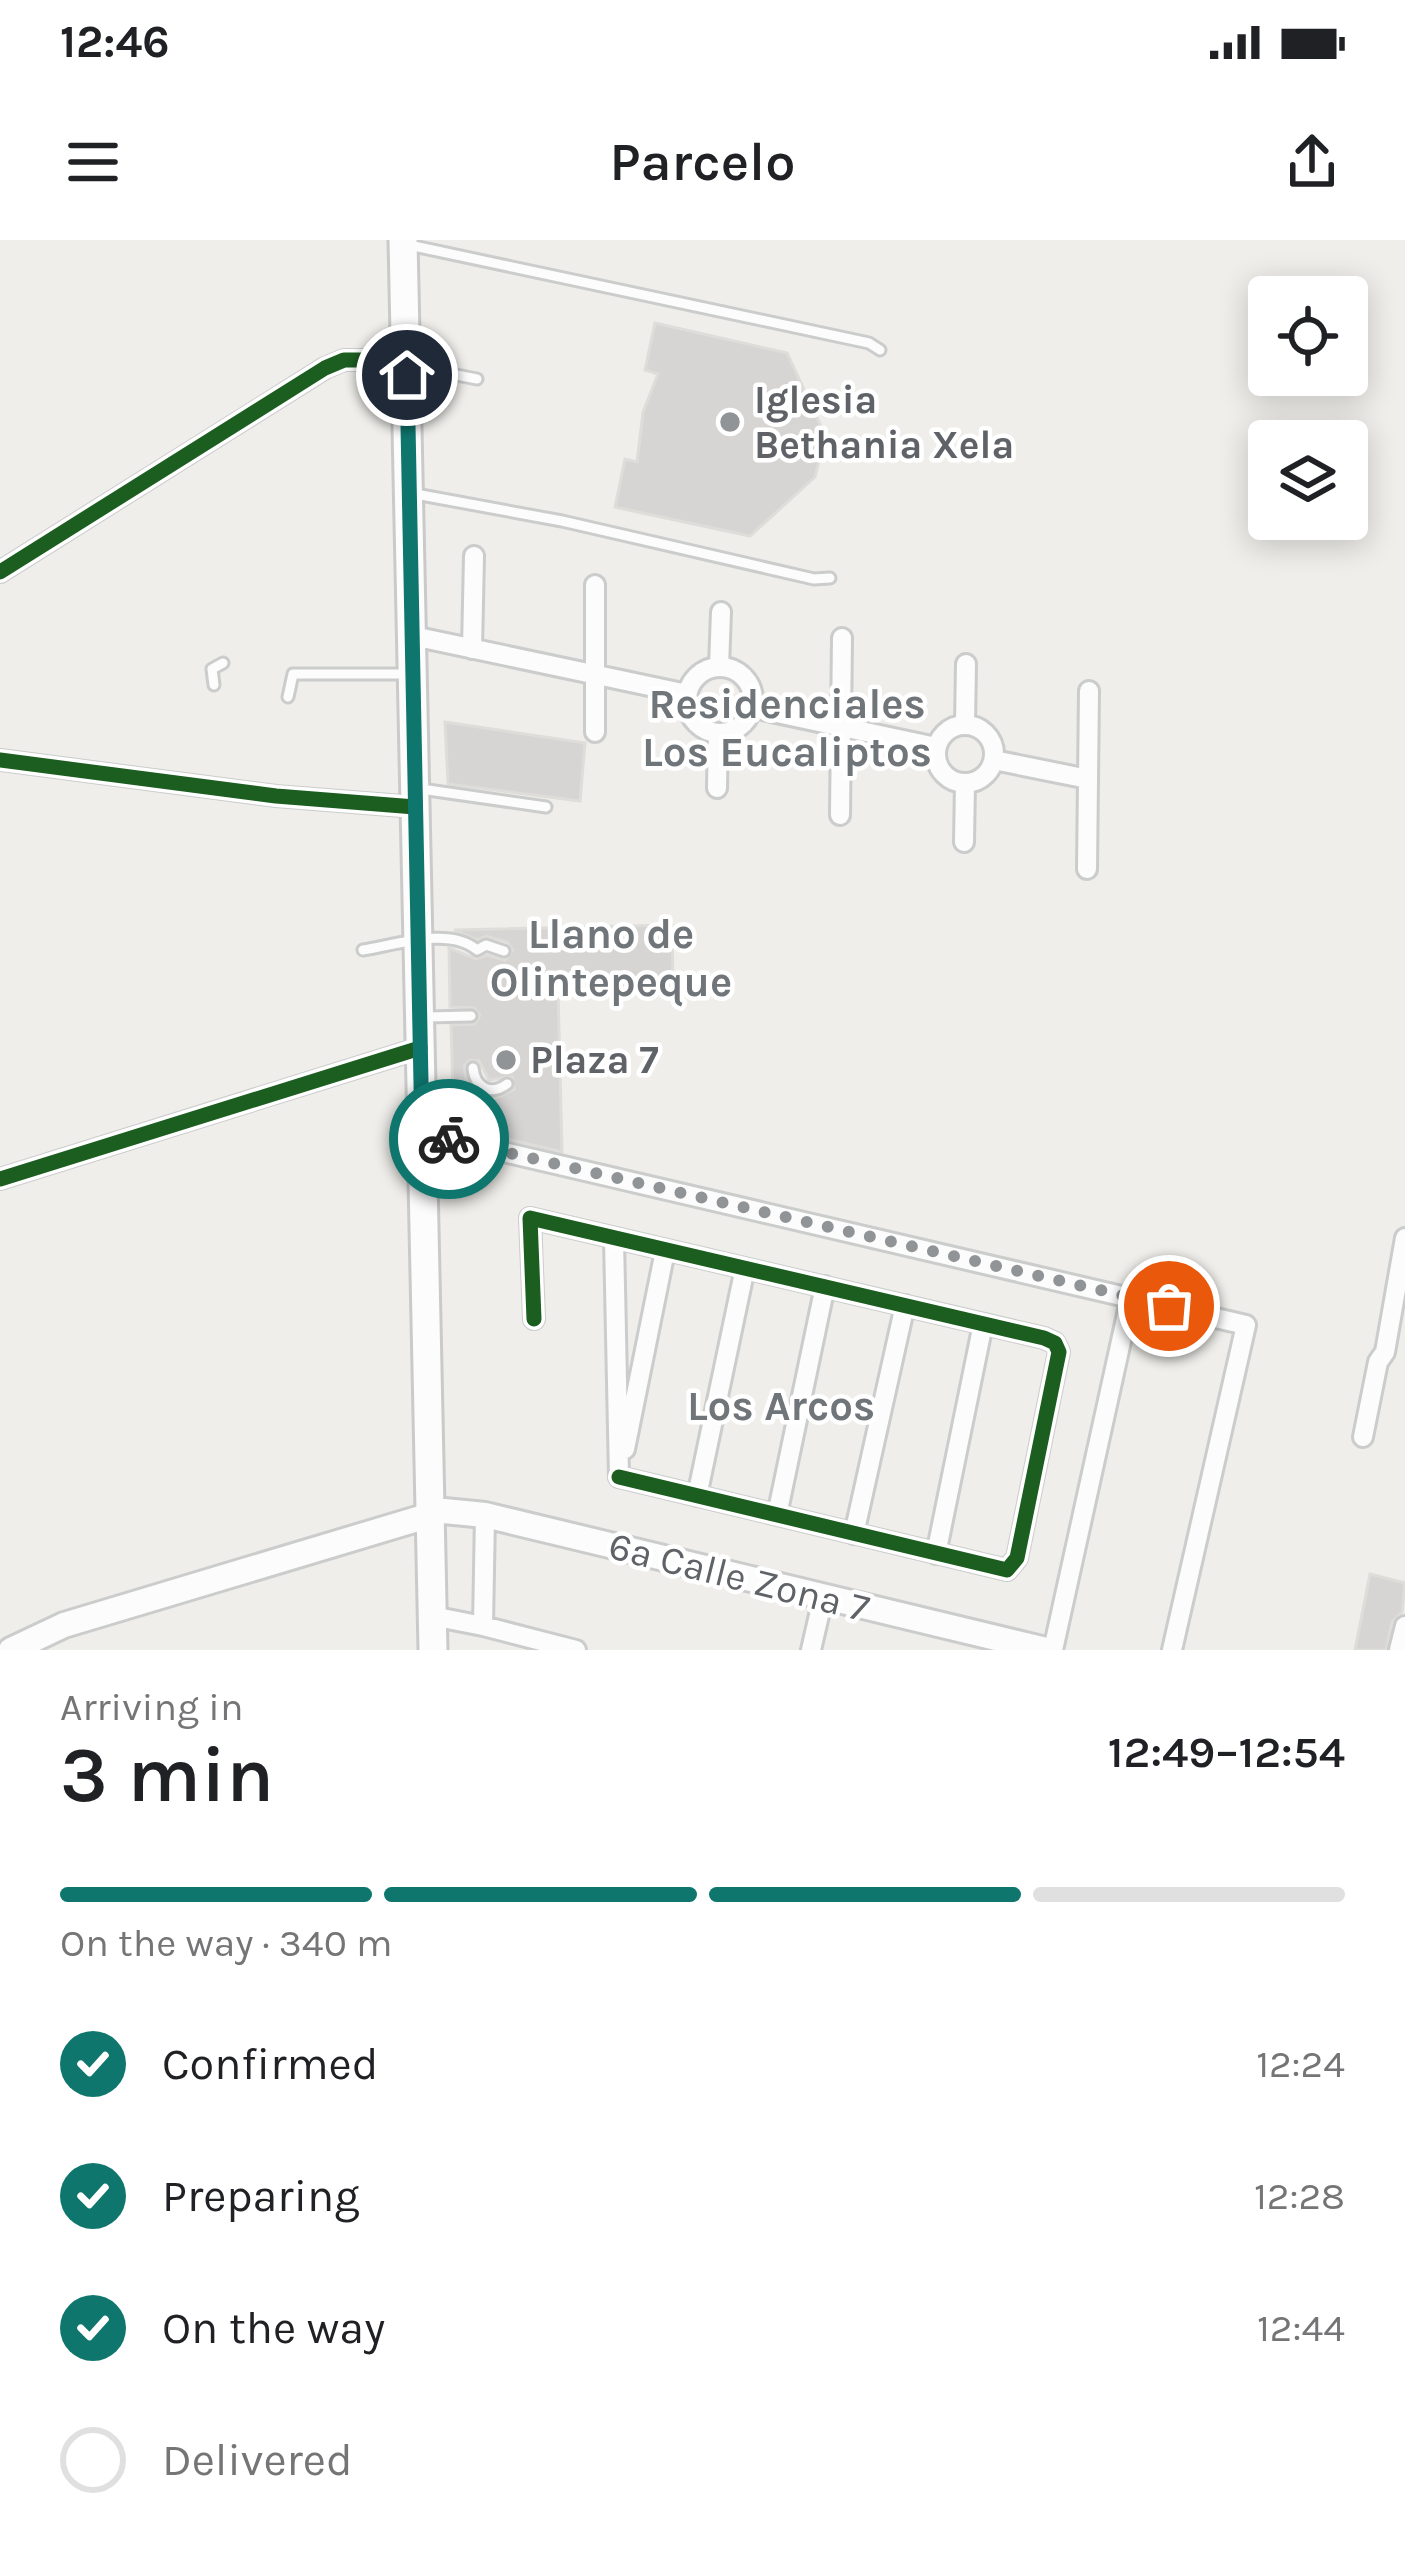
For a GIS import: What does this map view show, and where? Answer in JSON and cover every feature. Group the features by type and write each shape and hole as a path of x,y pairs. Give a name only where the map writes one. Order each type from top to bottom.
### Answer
{"main road":[{"path":"403,242 433,1650"}],"street":[{"path":"0,572 325,368 355,359 406,367"},
{"path":"472,649 474,556"},
{"path":"595,732 596,585"},
{"path":"719,667 721,612"},
{"path":"413,637 687,694"},
{"path":"840,815 842,638"},
{"path":"965,725 966,664"},
{"path":"719,667 746,678 753,708 736,729 718,733 698,724 687,694 699,674 719,667"},
{"path":"1087,869 1089,691"},
{"path":"753,708 936,747"},
{"path":"965,725 988,735 994,760 986,775 964,784 941,771 936,747 947,731 965,725"},
{"path":"717,788 718,733"},
{"path":"0,760 276,796 415,798"},
{"path":"994,760 1088,779"},
{"path":"964,784 964,842"},
{"path":"0,1179 421,1048"},
{"path":"422,1133 1246,1325 1172,1650"},
{"path":"534,1319 530,1218 1050,1340 1058,1347 1015,1564 1002,1570 619,1477"},
{"path":"1363,1437 1376,1370 1395,1354 1405,1238"},
{"path":"614,1239 619,1477"},
{"path":"619,1477 665,1251"},
{"path":"697,1496 745,1268"},
{"path":"777,1515 825,1286"},
{"path":"1050,1650 1131,1296"},
{"path":"854,1534 904,1305"},
{"path":"936,1554 983,1324"},
{"path":"11,1650 64,1625 430,1513"},
{"name":"6a Calle Zona 7","path":"430,1513 485,1516 1050,1650"},
{"path":"483,1627 485,1516"},
{"path":"811,1650 823,1598"},
{"path":"432,1616 576,1650"},
{"path":"1399,1650 1405,1626"}],"lane":[{"path":"403,242 880,350"},
{"path":"406,367 478,380"},
{"path":"410,493 562,521 814,579 830,578"},
{"path":"214,686 212,670 223,663"},
{"path":"288,697 293,674 414,674"},
{"path":"415,798 546,807"},
{"path":"363,950 419,940 462,940 477,950 492,946 504,951"},
{"path":"421,1016 471,1016"},
{"path":"473,1068 476,1082 484,1089 497,1090 507,1084"}],"building":[{"name":"Iglesia Bethania Xela","path":"655,323 787,353 825,435 815,477 750,536 615,507 625,459 637,462 643,412 658,374 645,370"},
{"path":"445,722 585,743 580,801 448,784"},
{"name":"Plaza 7","path":"672,925 673,988 558,991 562,1152 454,1126 451,1025 475,1024 480,1015 474,1008 450,1007 449,948 476,959 487,955 505,960 513,950 507,942 486,936 477,940 454,930","holes":["470,1060 479,1061 489,1080 512,1077 514,1089 497,1098 480,1095 464,1066"]},
{"path":"1370,1574 1405,1583 1402,1612 1392,1622 1386,1650 1355,1650"}],"cycle path":[{"path":"0,572 325,368 344,360 406,360"},
{"path":"0,760 276,796 415,807"},
{"path":"0,1179 420,1048"},
{"path":"534,1319 530,1218 1044,1338 1055,1343 1059,1352 1017,1558 1007,1570 619,1477"}],"way so far":[{"path":"449,1139 1169,1306"}],"place":[{"name":"Iglesia Bethania Xela","path":"730,422"},
{"name":"Plaza 7","path":"506,1060"}],"district":[{"name":"Residenciales Los Eucaliptos","path":"787,728"},
{"name":"Llano de Olintepeque","path":"611,958"},
{"name":"Los Arcos","path":"781,1406"}],"route":[{"path":"407,375 422,1133 449,1139"}]}
